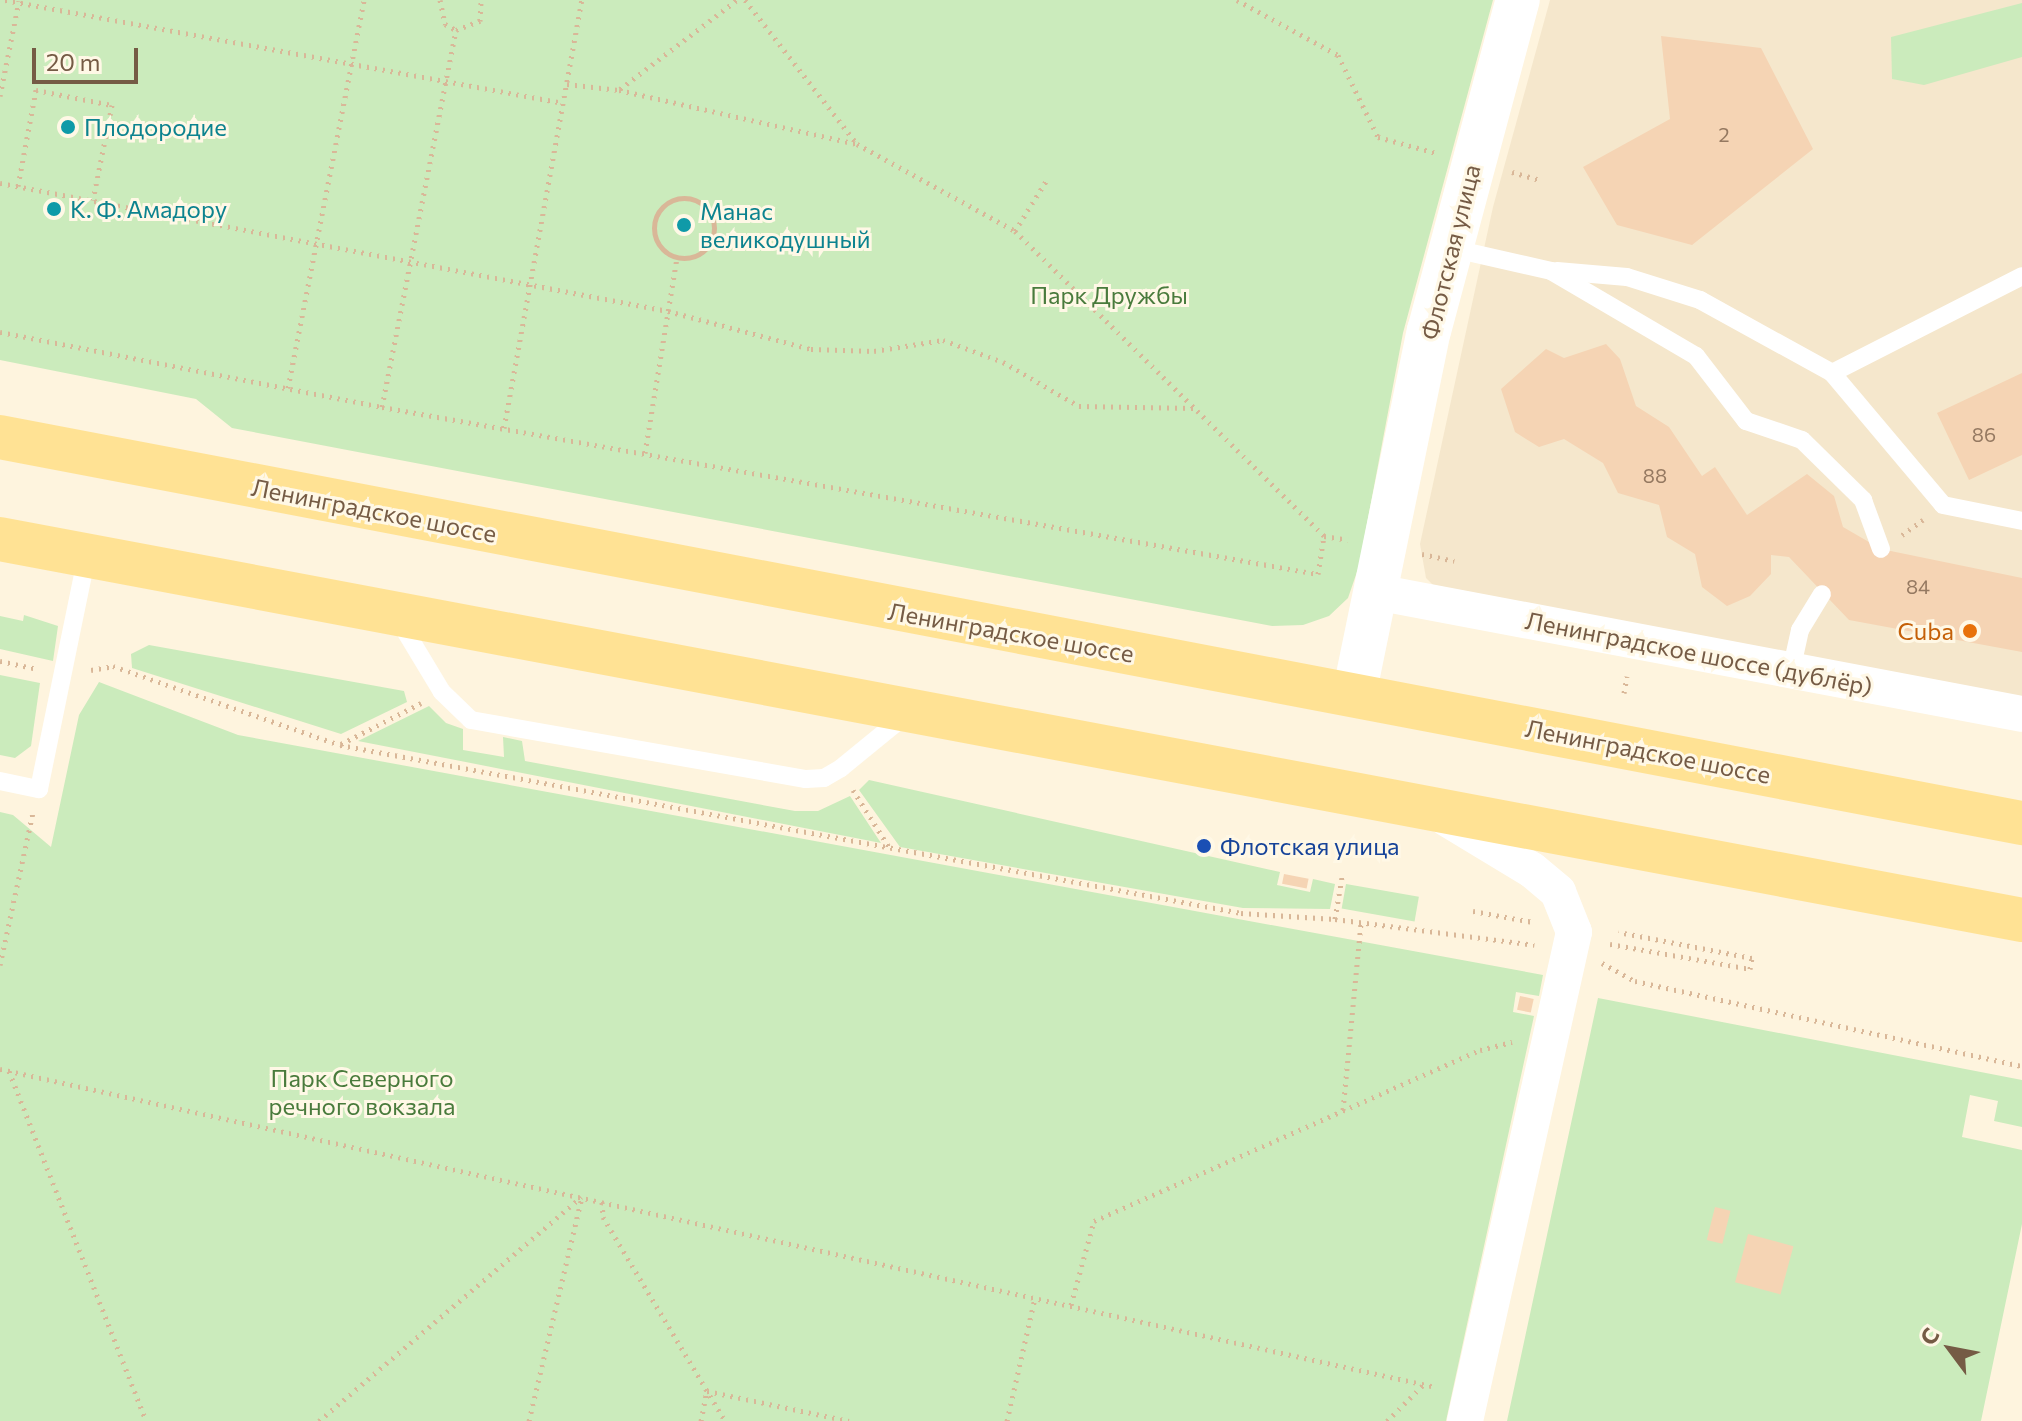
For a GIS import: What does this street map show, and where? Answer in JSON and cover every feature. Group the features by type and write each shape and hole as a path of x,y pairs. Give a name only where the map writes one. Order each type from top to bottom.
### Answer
{"main road":[{"name":"Ленинградское шоссе","path":"0,437 2022,823"},
{"path":"0,539 907,714 1424,806 2022,920"}],"street":[{"name":"Флотская улица","path":"1354,695 1450,248 1518,0"},
{"name":"Ленинградское шоссе (дублёр)","path":"1376,592 2022,714"},
{"path":"1424,806 1532,870 1569,909 1574,932 1459,1406"}],"lane":[{"path":"1450,248 1551,271 1627,277 1700,300 1832,373 1943,505 2022,521"},
{"path":"1551,271 1696,356 1746,421 1802,440 1863,500 1881,549"},
{"path":"1832,373 2022,276"},
{"path":"0,781 39,789 87,556"},
{"path":"1791,671 1800,630 1822,594"},
{"path":"396,615 442,692 471,720 806,779 824,778 841,768 907,714"}],"path":[{"path":"5,0 564,103"},
{"path":"288,388 364,0"},
{"path":"440,0 445,24 456,30 480,21 481,0"},
{"path":"504,428 582,0"},
{"path":"619,90 737,0"},
{"path":"745,0 857,144"},
{"path":"1237,0 1338,55 1378,137 1448,156"},
{"path":"0,96 18,1"},
{"path":"382,407 456,30"},
{"path":"0,332 382,407 1318,574 1324,536 1015,231 857,144 619,90 567,84"},
{"path":"18,186 36,90 112,105 93,200"},
{"path":"1503,170 1540,180"},
{"path":"1015,231 1048,178"},
{"path":"0,183 668,311 811,349 874,351 943,340 1003,362 1079,406 1194,408"},
{"path":"691,198 712,215 715,228 703,252 677,257 656,241 653,228 665,204 691,198"},
{"path":"645,453 677,257"},
{"path":"1881,549 1943,505"},
{"path":"1417,553 1454,561"},
{"path":"0,661 63,674"},
{"path":"113,666 340,745 1241,913 1335,919 1550,946"},
{"path":"340,745 442,692"},
{"path":"841,768 891,850"},
{"path":"0,965 39,789"},
{"path":"1335,919 1342,877"},
{"path":"1473,911 1546,925"},
{"path":"1343,1111 1361,923"},
{"path":"1618,932 1752,958 1750,969 1611,942 1603,965 1635,981 2022,1066"},
{"path":"1071,1305 1094,1221 1480,1050 1552,1032"},
{"path":"0,1069 1423,1384 1459,1406"},
{"path":"9,1070 146,1421"},
{"path":"319,1421 582,1196"},
{"path":"529,1421 582,1196"},
{"path":"602,1202 603,1217 725,1421"},
{"path":"1007,1421 1035,1298"},
{"path":"1387,1421 1423,1384"},
{"path":"701,1421 707,1391"},
{"path":"707,1391 849,1421"}],"shaded area":[{"path":"1550,0 2022,0 2022,698 1433,585 1426,578 1420,544 1493,207"}],"green space":[{"name":"Парк Дружбы","path":"0,0 1493,0 1403,333 1359,566 1348,598 1329,616 1303,625 1272,626 232,428 196,399 0,360"},
{"path":"2022,3 2022,57 1924,85 1892,79 1891,37"},
{"path":"24,615 58,626 53,661 0,649 0,616 23,621"},
{"path":"149,645 404,691 407,702 341,734 132,668 131,654"},
{"path":"0,675 40,683 31,746 15,758 0,755"},
{"name":"Парк Северного речного вокзала","path":"99,682 238,735 1543,975 1539,996 1516,992 1513,1012 1534,1016 1446,1421 0,1421 0,812 13,815 51,847 79,715"},
{"path":"429,706 446,723 463,729 463,750 504,757 503,737 522,741 525,761 795,811 818,811 850,796 881,843 358,741"},
{"path":"869,780 1280,872 1277,885 1310,892 1313,879 1335,884 1330,909 1243,908 900,847 859,790"},
{"path":"1346,884 1419,897 1415,921 1342,909"},
{"path":"1598,998 2022,1080 2022,1127 1994,1121 1998,1101 1970,1095 1962,1137 2022,1150 2022,1224 1981,1421 1507,1421"}],"building":[{"path":"1661,36 1761,48 1813,149 1692,245 1617,225 1583,167 1670,119"},
{"path":"1606,344 1620,359 1636,406 1669,427 1702,476 1715,467 1747,515 1807,474 1834,496 1843,527 1881,549 2022,578 2022,652 1849,620 1789,557 1771,555 1771,574 1750,596 1727,606 1702,587 1695,554 1667,537 1659,505 1618,493 1603,463 1564,439 1539,447 1515,432 1501,389 1546,349 1564,358"},
{"path":"2022,373 2022,455 1969,480 1937,413"},
{"path":"1284,874 1309,879 1307,889 1282,884"},
{"path":"1520,996 1534,999 1531,1013 1517,1010"},
{"path":"1715,1207 1731,1211 1722,1244 1707,1240"},
{"path":"1748,1234 1793,1246 1780,1294 1735,1282"}],"place":[{"name":"Плодородие","path":"68,127"},
{"name":"К. Ф. Амадору","path":"54,209"},
{"name":"Манас великодушный","path":"684,225"},
{"name":"Cuba","path":"1970,631"},
{"name":"Флотская улица","path":"1204,846"}]}
